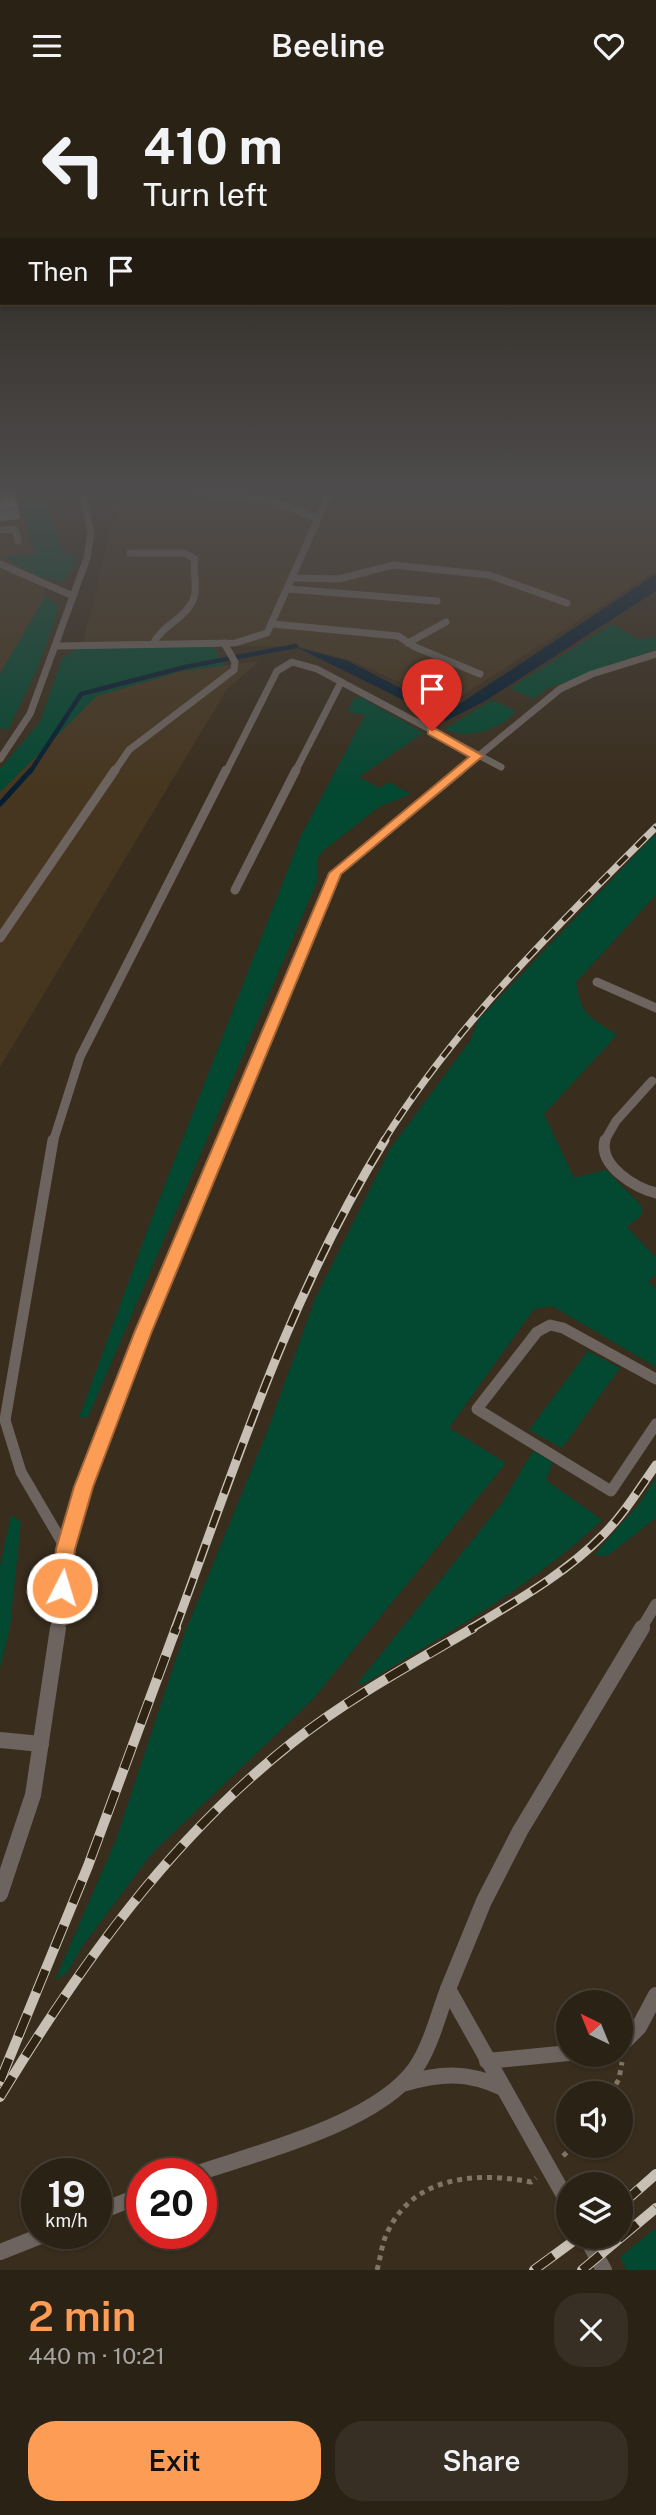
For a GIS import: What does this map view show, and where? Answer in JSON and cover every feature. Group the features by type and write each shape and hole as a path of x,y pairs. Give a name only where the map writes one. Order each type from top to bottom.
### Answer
{"lane":[{"path":"63,592 73,596"},
{"path":"0,759 30,714 75,592"},
{"path":"153,644 163,625 188,610 195,592"},
{"path":"57,646 224,643 254,639 267,633 287,592"},
{"path":"322,592 438,601"},
{"path":"535,592 567,603"},
{"path":"408,643 446,622"},
{"path":"273,624 398,636 408,643 480,674"},
{"path":"0,938 129,750 234,670 235,663 224,643"},
{"path":"0,1894 33,1795 51,1688 66,1549 84,1487 144,1331 336,873 560,689 592,674 656,654"},
{"path":"66,1549 30,1494 12,1456 5,1420 55,1129 80,1057 277,671 292,662 300,664 341,682 501,767"},
{"path":"235,890 341,682"},
{"path":"597,982 656,1008"},
{"path":"652,1081 612,1129 603,1145 604,1153 626,1181 656,1193"},
{"path":"656,1378 563,1328 550,1325 537,1332 477,1409 611,1492 656,1424"},
{"path":"217,2166 367,2109 390,2096 415,2068 484,1901 520,1831 656,1604"},
{"path":"0,1740 41,1744"},
{"path":"448,1989 556,2181"},
{"path":"634,2032 656,1995"},
{"path":"487,2061 556,2054"},
{"path":"402,2084 438,2073 458,2072 476,2074 504,2089"},
{"path":"0,2252 21,2244"},
{"path":"593,2249 604,2270"}],"path":[{"path":"377,2270 389,2229 418,2196 436,2185 445,2180 475,2177 508,2176 531,2182 560,2158"}],"shaded area":[{"path":"0,592 44,592 45,597 0,674"},
{"path":"96,592 624,592 449,704 352,661 296,646 82,646"},
{"path":"259,661 227,689 0,1067 0,792 97,696 182,671"}],"green space":[{"path":"45,597 57,604 58,611 38,667 8,730 0,728 0,674"},
{"path":"612,624 638,639 656,637 656,649 548,688 534,699 510,688"},
{"path":"82,646 213,646 225,666 182,671 97,696 0,792 0,769 40,722 62,658"},
{"path":"361,697 423,733 359,777 379,788 389,782 411,794 379,807 323,851 317,859 317,882 88,1417 79,1418 150,1223 301,836 365,715 348,712 353,699"},
{"path":"492,700 516,711 501,724 483,732 463,734 445,729"},
{"path":"656,833 656,895 576,982 581,1002 588,1015 617,1035 544,1114 574,1178 606,1170 642,1206 642,1215 627,1227 656,1258 656,1275 648,1281 656,1289 656,1367 552,1306 534,1309 449,1428 506,1463 313,1699 152,1853 81,1948 67,1973 55,1980 116,1840 184,1635 267,1432 315,1299 390,1149 470,1041 479,1019"},
{"path":"588,1351 620,1368 562,1448 529,1430"},
{"path":"533,1451 553,1462 546,1480 602,1520 517,1588 364,1684 357,1684 502,1503"},
{"path":"656,1478 656,1518 607,1556 594,1555 639,1504"},
{"path":"11,1515 21,1522 10,1627 0,1668 0,1566"},
{"path":"656,2228 656,2270 627,2270 620,2257"}],"water":[{"path":"629,592 655,592 485,701 446,721 296,647 348,661 429,703 455,707"}],"waterway":[{"path":"30,772 81,694 185,667 296,646"},
{"path":"0,804 31,770"}],"railway":[{"path":"383,1142 412,1098 476,1016 546,938 656,827"},
{"path":"175,1629 243,1441 293,1318 351,1198 385,1140"},
{"path":"470,1629 539,1586 588,1549 618,1519 656,1465"},
{"path":"0,2081 88,1866 176,1628"},
{"path":"0,2097 96,1952 131,1906 207,1820 248,1780 314,1726 381,1682 473,1628"},
{"path":"633,2194 656,2174"},
{"path":"582,2270 656,2208"},
{"path":"534,2270 563,2249"}],"route":[{"path":"62,1588 66,1549 84,1487 144,1331 281,997 336,873 477,756 432,731"}]}
